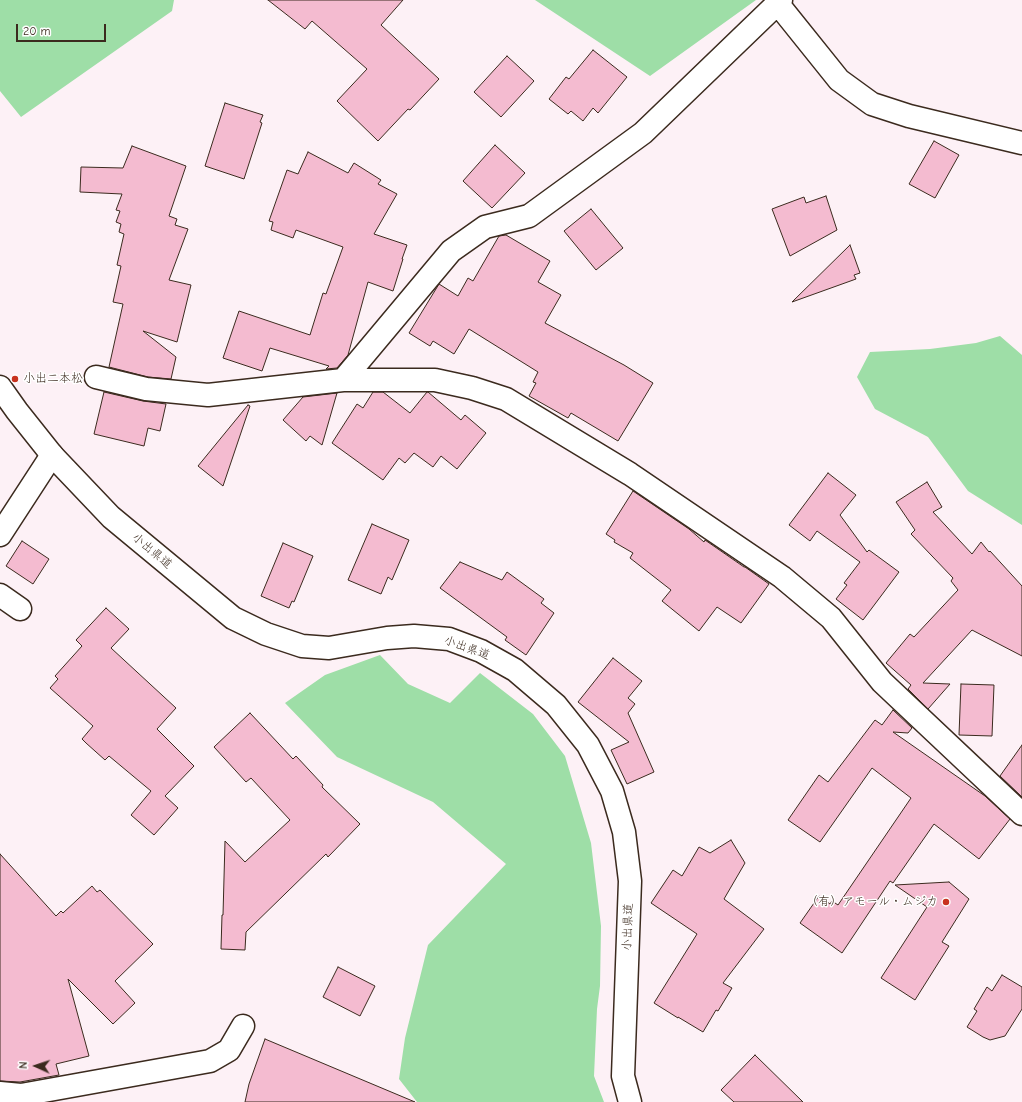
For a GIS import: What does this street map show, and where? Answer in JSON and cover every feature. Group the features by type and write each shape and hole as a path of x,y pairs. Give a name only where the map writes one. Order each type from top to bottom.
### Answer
{"street":[{"path":"343,380 451,251 485,227 529,216 643,134 779,2 839,80 872,104 909,116 1022,143"},
{"path":"96,378 146,389 208,395 343,380 435,380 472,388 506,399 630,474 782,577 832,618 882,682 1022,814"},
{"name":"小出県道","path":"0,387 52,455 111,517 233,618 266,634 302,646 329,648 386,638 414,636 449,639 481,650 516,670 556,705 588,745 612,791 624,832 630,880 623,1076 630,1102"},
{"path":"0,535 52,455"},
{"path":"0,595 20,609"},
{"path":"0,1093 21,1095 210,1061 229,1050 243,1026"}],"green space":[{"path":"0,0 174,0 172,11 21,117 0,91"},
{"path":"535,0 756,0 650,76"},
{"path":"1000,336 1022,355 1022,525 968,491 928,437 875,409 857,377 870,352 930,349 976,343"},
{"path":"380,655 408,684 450,703 480,673 533,714 565,756 591,843 601,926 600,986 597,1009 594,1076 604,1102 417,1102 399,1079 405,1038 428,945 506,864 433,802 337,757 285,703 325,675"}],"building":[{"path":"268,0 403,0 381,25 439,79 378,141 337,101 367,69 312,21 305,29"},
{"path":"593,50 627,77 598,113 593,108 583,121 571,111 568,114 549,99 566,77 569,79"},
{"path":"507,56 534,81 501,117 474,92"},
{"path":"225,103 263,115 260,122 262,123 244,179 205,166"},
{"path":"934,141 959,155 935,198 909,184"},
{"path":"495,145 525,173 492,208 463,181"},
{"path":"132,146 186,166 169,216 177,219 175,225 188,229 169,280 191,285 177,342 143,331 176,357 171,379 148,377 109,367 123,304 113,302 121,266 117,265 124,234 119,232 121,224 116,222 120,211 116,210 122,194 80,192 81,167 123,168"},
{"path":"308,152 348,173 354,163 381,180 378,184 397,194 374,234 407,245 393,291 368,282 348,355 337,368 326,369 329,366 270,348 262,371 223,358 239,311 310,335 323,293 326,294 343,247 296,230 293,238 271,230 273,222 269,221 287,170 298,174"},
{"path":"826,196 837,230 790,256 772,209 804,197 806,203"},
{"path":"591,209 623,248 596,270 564,231"},
{"path":"506,235 550,261 538,282 561,295 545,323 624,365 653,383 618,441 571,413 568,418 529,396 536,383 533,382 538,372 469,329 454,354 433,341 430,346 409,333 439,284 458,296 468,278 473,281 499,236"},
{"path":"850,245 860,273 854,275 856,279 792,302"},
{"path":"104,392 143,401 166,404 160,431 148,428 144,446 94,434"},
{"path":"373,392 383,392 410,413 428,392 461,420 465,415 486,433 457,469 441,456 433,467 414,453 405,463 399,458 383,480 332,443 357,404 363,408"},
{"path":"337,393 322,445 310,436 306,441 283,420 303,397"},
{"path":"248,405 250,406 223,486 198,466"},
{"path":"828,473 856,495 840,515 867,552 869,550 899,572 863,620 836,599 847,585 844,583 860,562 817,531 810,541 789,525"},
{"path":"927,482 942,507 933,512 972,554 981,542 1022,586 1022,656 972,630 923,683 950,684 928,709 908,689 911,685 886,663 910,634 914,637 958,590 951,581 953,578 911,534 915,530 896,502"},
{"path":"633,491 689,529 704,542 705,540 769,584 741,623 717,607 699,631 662,601 671,590 630,558 633,553 614,542 615,540 606,534"},
{"path":"372,524 409,540 392,580 388,577 381,594 348,580"},
{"path":"22,541 49,559 33,584 6,566"},
{"path":"283,543 313,556 294,602 292,601 289,608 261,596"},
{"path":"460,562 502,580 507,572 544,599 541,603 554,613 526,655 505,640 507,637 440,588"},
{"path":"106,608 129,629 111,648 176,708 157,729 194,766 165,796 178,808 154,835 131,815 151,791 109,756 105,760 82,739 93,726 50,688 58,679 55,676 82,646 76,640"},
{"path":"613,658 642,681 628,698 635,704 628,713 654,772 627,784 611,750 629,742 578,702"},
{"path":"961,684 994,685 992,736 959,735"},
{"path":"893,710 912,728 908,733 893,732 985,796 1010,819 979,859 934,824 893,883 890,881 842,953 800,923 819,896 830,904 832,901 838,905 911,798 872,768 820,842 788,820 819,775 828,782 875,720 882,725"},
{"path":"250,713 293,759 296,756 323,785 322,787 360,824 328,857 326,854 246,932 245,950 221,949 225,841 245,862 290,820 251,778 246,782 214,747"},
{"path":"1022,745 1022,797 1000,776"},
{"path":"731,840 745,863 724,899 764,929 723,983 732,988 718,1011 716,1010 703,1032 654,1003 697,934 651,903 673,870 682,876 699,847 710,853"},
{"path":"0,854 56,916 61,911 63,913 92,886 97,892 100,890 153,944 115,981 135,1003 113,1024 68,979 89,1056 56,1064 59,1075 20,1082 0,1081"},
{"path":"949,882 969,899 942,942 949,946 915,1000 881,978 927,907 895,885"},
{"path":"338,967 375,986 360,1016 323,997"},
{"path":"1002,975 1022,987 1022,1009 1005,1036 990,1040 967,1027 977,1011 974,1009 987,987 992,991"},
{"path":"265,1039 415,1102 245,1102 249,1084"},
{"path":"755,1055 803,1102 734,1102 721,1090"}],"place":[{"name":"小出二本松","path":"15,379"},
{"name":"（有）アモール・ムジカ","path":"946,902"}]}
